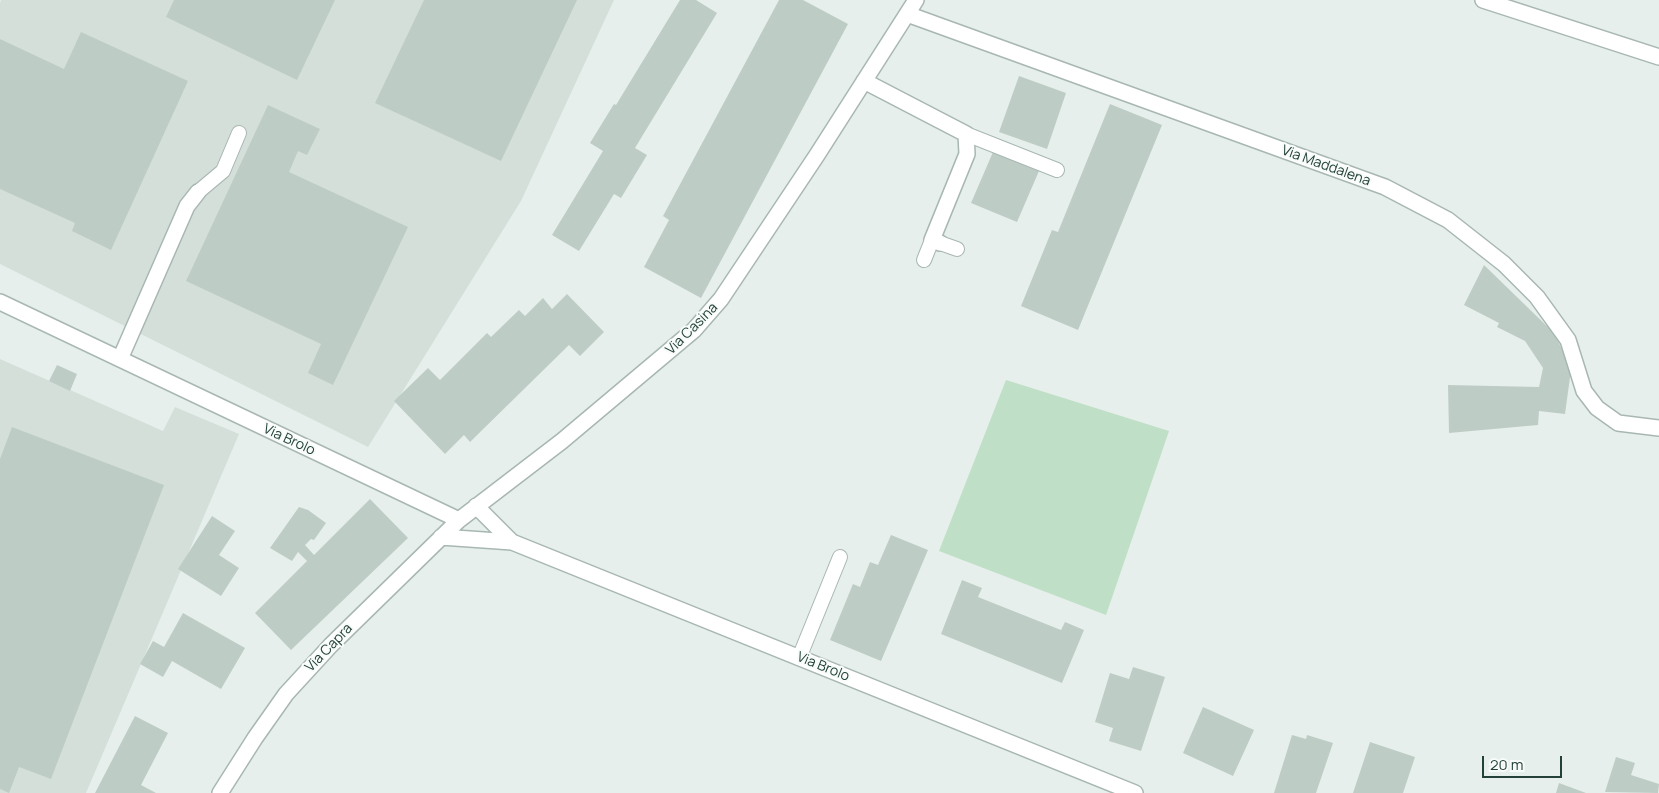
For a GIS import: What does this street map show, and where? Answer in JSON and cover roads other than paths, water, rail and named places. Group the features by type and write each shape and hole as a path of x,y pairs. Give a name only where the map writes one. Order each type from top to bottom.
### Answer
{"street":[{"name":"Via Casina","path":"459,520 562,441 694,330 721,299 817,155 916,0"},
{"path":"1483,0 1659,57"},
{"name":"Via Maddalena","path":"907,14 1385,187 1448,220 1504,264 1537,297 1568,340 1584,391 1597,408 1618,422 1659,428"},
{"path":"864,81 966,134 967,154 936,241"},
{"path":"120,359 187,206 198,192"},
{"name":"Via Brolo","path":"0,302 459,520"},
{"name":"Via Brolo","path":"476,506 512,542"},
{"name":"Via Capra","path":"220,793 286,694 331,644 459,520"},
{"name":"Via Brolo","path":"441,537 512,542 1135,793"}],"lane":[{"path":"198,192 223,171 240,133"},
{"path":"966,134 1057,170"},
{"path":"924,260 936,241 957,249"},
{"path":"799,658 840,557"}]}
